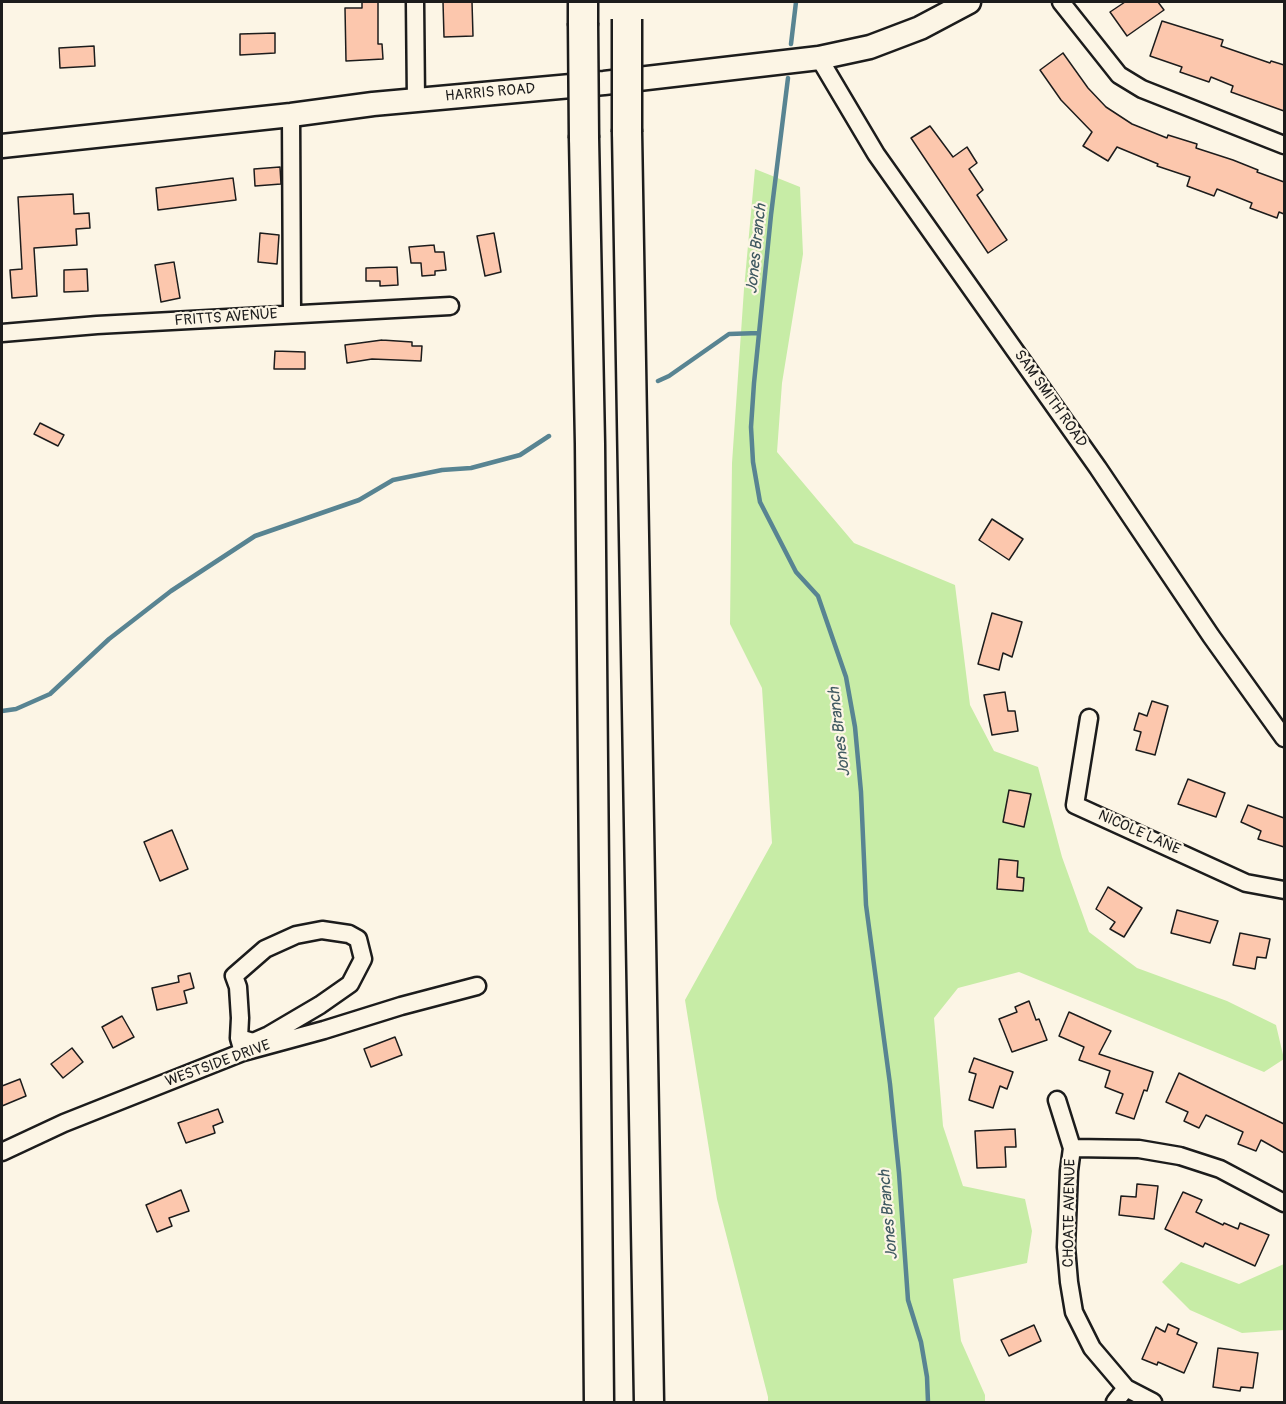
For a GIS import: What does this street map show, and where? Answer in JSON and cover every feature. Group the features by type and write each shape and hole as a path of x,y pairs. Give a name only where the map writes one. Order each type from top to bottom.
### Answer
{"highway":[{"path":"627,10 627,132 649,1402"},
{"path":"583,12 599,1402"}],"street":[{"path":"415,2 416,100"},
{"name":"HARRIS ROAD","path":"2,146 416,100 604,83 819,58 870,47 920,28 969,2"},
{"path":"1061,2 1119,75 1142,89 1284,145"},
{"name":"SAM SMITH ROAD","path":"819,58 876,154 1098,468 1211,636 1282,730"},
{"path":"291,115 292,314"},
{"name":"FRITTS AVENUE","path":"2,333 97,325 450,306"},
{"name":"NICOLE LANE","path":"1089,718 1075,805 1245,882 1284,890"},
{"path":"322,930 349,934 358,939 363,959 350,984 269,1035 253,1042 243,1043 238,987 234,976 242,968 265,949 296,935 322,930"},
{"name":"WESTSIDE DRIVE","path":"2,1152 243,1043 324,1030 477,986"},
{"name":"CHOATE AVENUE","path":"1057,1100 1072,1148 1066,1247 1074,1311 1092,1348 1126,1388 1153,1402"},
{"path":"1072,1148 1139,1149 1180,1156 1220,1168 1284,1203"},
{"path":"1116,1402 1126,1388"}],"green space":[{"path":"755,169 800,187 803,254 782,383 777,452 854,543 955,585 970,705 994,751 1038,767 1062,857 1089,932 1137,968 1227,1001 1276,1025 1284,1059 1264,1072 1019,972 958,988 934,1018 943,1126 963,1186 1025,1199 1032,1231 1027,1263 953,1279 961,1341 985,1395 985,1402 768,1402 717,1199 685,1000 772,843 762,688 730,624 732,463"},
{"path":"1181,1262 1239,1284 1284,1264 1284,1330 1242,1333 1190,1310 1162,1282"}],"building":[{"path":"362,2 378,2 378,44 382,44 383,59 346,61 345,8 362,8"},
{"path":"443,2 472,2 473,36 444,37"},
{"path":"1125,2 1158,2 1164,10 1127,36 1110,12"},
{"path":"1162,21 1223,40 1221,46 1270,63 1271,61 1284,65 1284,111 1231,92 1233,86 1211,77 1209,82 1180,72 1182,67 1150,56"},
{"path":"275,33 275,53 240,55 240,34"},
{"path":"94,46 95,66 60,68 59,48"},
{"path":"1063,53 1088,88 1106,107 1132,124 1167,138 1168,135 1197,144 1196,148 1233,160 1284,182 1284,214 1279,212 1277,218 1250,208 1252,203 1217,189 1214,196 1187,186 1190,177 1157,166 1158,164 1117,147 1108,161 1083,146 1092,132 1061,100 1040,70"},
{"path":"930,126 953,157 967,147 977,163 969,169 983,190 977,195 1007,240 988,253 911,138"},
{"path":"280,167 281,184 255,186 254,169"},
{"path":"233,178 236,200 158,210 156,188"},
{"path":"73,194 74,214 89,213 90,228 76,229 77,245 34,248 37,296 12,298 10,270 22,269 18,197"},
{"path":"260,233 279,235 277,264 258,262"},
{"path":"494,233 501,272 485,276 477,236"},
{"path":"434,245 435,252 444,252 446,270 435,271 435,275 422,276 421,263 411,263 409,247"},
{"path":"174,262 180,298 161,302 155,265"},
{"path":"397,267 398,285 380,286 380,281 366,281 366,268"},
{"path":"87,269 88,291 64,292 64,270"},
{"path":"382,340 412,342 412,346 422,346 421,361 372,359 347,363 345,345"},
{"path":"275,351 305,352 305,369 274,369"},
{"path":"40,423 64,435 58,446 34,434"},
{"path":"992,519 1023,539 1009,560 979,540"},
{"path":"992,613 1022,622 1012,657 1003,653 999,670 978,664"},
{"path":"1005,692 1008,711 1015,711 1018,731 992,735 984,695"},
{"path":"1152,701 1168,706 1155,755 1136,750 1141,732 1134,730 1139,713 1147,716"},
{"path":"1188,779 1225,793 1216,817 1178,804"},
{"path":"1009,790 1031,794 1024,827 1003,822"},
{"path":"1248,805 1284,818 1284,847 1258,839 1261,831 1241,822"},
{"path":"172,830 188,869 160,881 144,842"},
{"path":"999,859 1018,861 1017,877 1024,878 1023,891 997,889"},
{"path":"1108,887 1142,908 1124,937 1110,929 1115,922 1096,909"},
{"path":"1177,910 1218,921 1210,943 1171,933"},
{"path":"1240,933 1270,939 1266,958 1257,957 1255,969 1233,965"},
{"path":"190,973 194,988 184,991 187,1003 157,1010 152,988 179,982 178,976"},
{"path":"1029,1001 1047,1040 1012,1052 999,1019 1017,1012 1015,1007"},
{"path":"1069,1012 1111,1031 1099,1054 1153,1072 1134,1119 1116,1113 1123,1094 1105,1087 1110,1071 1079,1060 1084,1047 1059,1036"},
{"path":"122,1016 134,1037 113,1048 102,1027"},
{"path":"395,1037 402,1055 371,1067 364,1049"},
{"path":"72,1048 83,1062 63,1078 51,1064"},
{"path":"974,1058 1013,1072 1007,1089 1000,1086 993,1108 969,1100 976,1074 969,1072"},
{"path":"1179,1073 1284,1124 1284,1153 1261,1140 1256,1151 1238,1144 1243,1132 1206,1115 1199,1128 1184,1121 1188,1112 1166,1102"},
{"path":"20,1079 26,1096 2,1106 2,1086"},
{"path":"218,1109 223,1122 213,1126 215,1133 186,1143 178,1123"},
{"path":"1015,1129 1016,1147 1005,1147 1006,1167 977,1168 975,1131"},
{"path":"1137,1184 1158,1186 1154,1219 1119,1215 1121,1196 1136,1197"},
{"path":"181,1190 189,1211 169,1218 172,1226 157,1232 146,1205"},
{"path":"1183,1192 1202,1200 1196,1212 1223,1225 1224,1223 1238,1229 1240,1223 1269,1235 1255,1266 1205,1243 1203,1247 1165,1229"},
{"path":"1168,1324 1179,1329 1177,1334 1197,1343 1184,1373 1158,1362 1157,1365 1142,1359 1156,1327 1165,1332"},
{"path":"1034,1325 1041,1341 1009,1356 1001,1340"},
{"path":"1218,1348 1258,1353 1253,1388 1241,1387 1240,1391 1213,1387"}],"waterway":[{"name":"Jones Branch","path":"791,44 796,2"},
{"name":"Jones Branch","path":"788,78 754,383 751,427 753,462 760,502 796,572 818,596 846,677 855,727 861,792 866,905 890,1084 908,1300 921,1342 927,1377 928,1402"},
{"path":"658,381 669,376 729,334 759,333"},
{"path":"2,711 16,709 50,694 109,639 171,591 255,536 359,500 393,480 442,470 471,468 520,455 549,436"}]}
